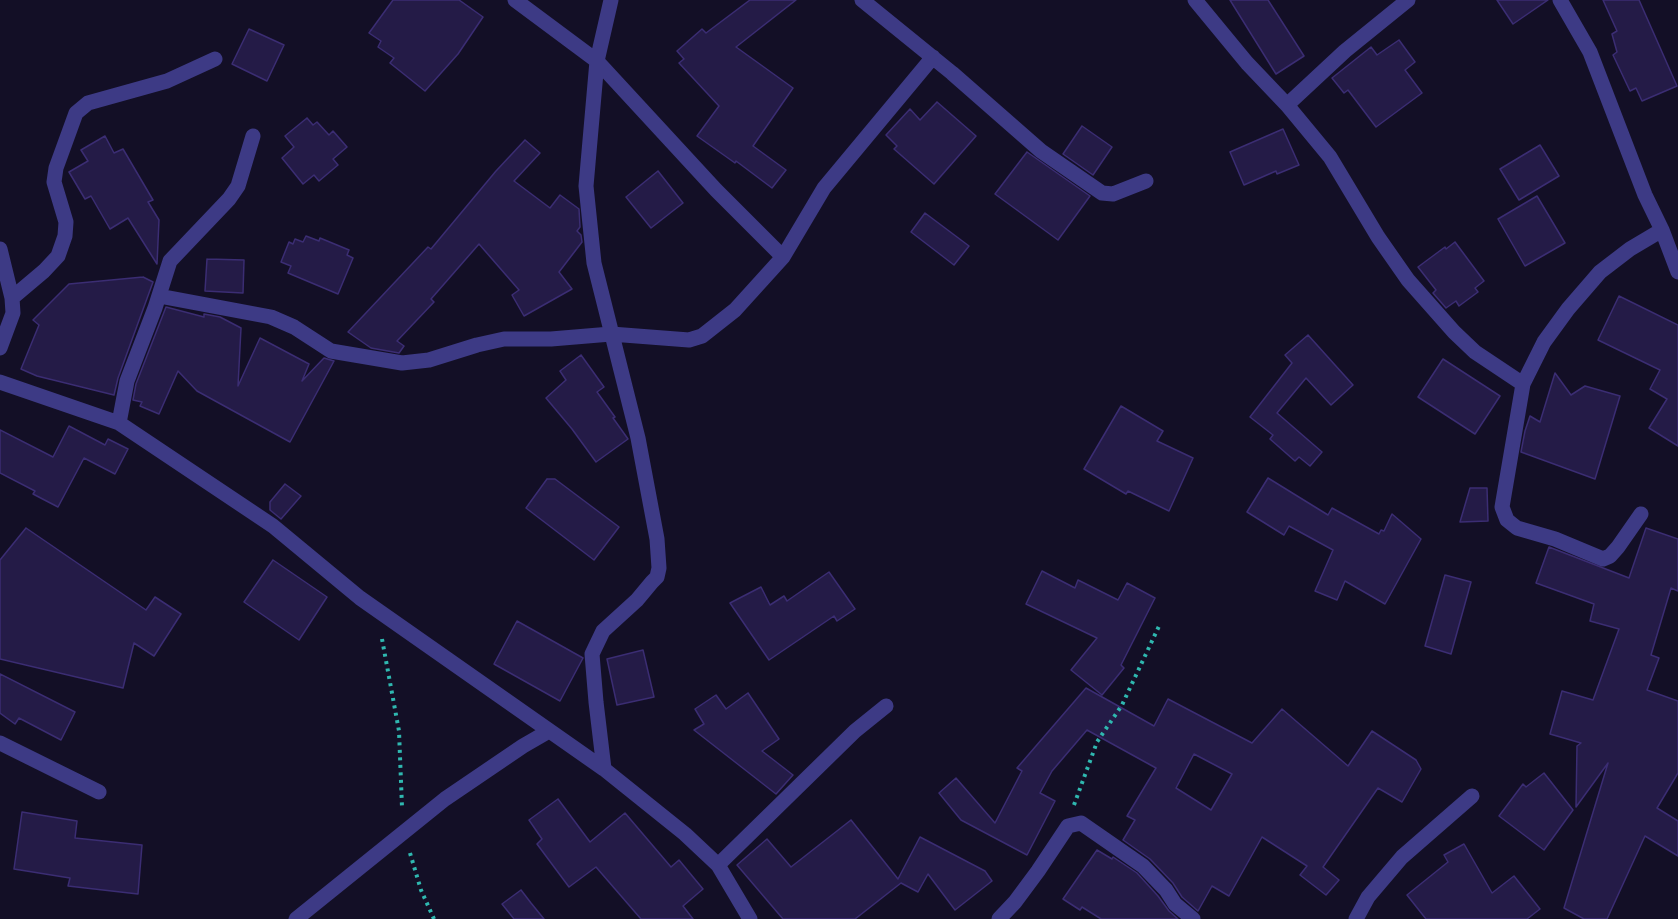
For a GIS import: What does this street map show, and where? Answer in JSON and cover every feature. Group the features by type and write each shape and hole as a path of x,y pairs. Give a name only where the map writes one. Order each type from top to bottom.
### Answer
{"street":[{"path":"515,0 597,62 716,190 783,257"},
{"path":"604,769 592,654 603,631 645,591 657,577 659,568 657,539 638,438 594,263 586,186 597,62 611,0"},
{"path":"862,0 933,57 1041,151 1102,193 1113,194 1146,181"},
{"path":"1196,0 1247,63 1287,105 1329,157 1378,237 1408,280 1475,352 1523,384"},
{"path":"1287,105 1345,51 1408,0"},
{"path":"1560,0 1590,52 1645,195 1662,230 1678,272"},
{"path":"159,296 271,317 294,327 331,351 402,363 429,360 504,339 551,339 611,334 689,340 702,336 735,310 783,257 824,188 933,57"},
{"path":"12,298 44,272 58,256 65,236 66,222 54,182 56,168 76,113 88,103 167,81 215,59"},
{"path":"119,423 127,381 170,261 229,199 238,186 253,136"},
{"path":"1641,514 1607,559 1555,539 1517,528 1507,520 1502,507 1523,384 1544,342 1568,309 1600,272 1630,249 1662,230"},
{"path":"0,249 12,298 13,313 0,348"},
{"path":"0,382 119,423 273,526 360,598 604,769 705,851 718,865 750,919"},
{"path":"718,865 855,731 886,706"},
{"path":"296,919 445,799 522,746 549,731"},
{"path":"0,743 99,792"},
{"path":"1356,919 1368,897 1402,856 1473,796"},
{"path":"999,919 1015,903 1068,826 1081,823 1143,866 1166,890 1175,904 1193,919"}],"path":[{"path":"377,609 399,731 404,831 421,890 434,919"},
{"path":"1068,826 1097,742 1122,705 1160,624"}],"building":[{"path":"393,0 459,0 483,17 458,54 425,91 390,63 394,58 378,47 381,41 369,33"},
{"path":"750,0 796,0 736,47 793,88 753,146 786,170 772,188 697,136 719,106 679,63 684,59 677,51 702,29 706,33"},
{"path":"1230,0 1268,0 1304,56 1276,74"},
{"path":"1497,0 1548,0 1513,24"},
{"path":"1603,0 1639,0 1677,86 1642,101 1636,88 1630,91 1613,55 1617,52 1612,34 1617,31"},
{"path":"249,29 284,45 267,81 232,64"},
{"path":"1399,40 1415,62 1405,70 1422,93 1376,127 1348,90 1344,93 1332,78 1371,47 1377,55"},
{"path":"937,102 976,136 934,184 894,149 897,146 886,135 910,109 920,120"},
{"path":"307,118 313,125 317,122 329,135 333,131 347,147 333,159 338,165 319,181 314,175 303,184 282,158 294,147 285,136"},
{"path":"1082,126 1112,147 1093,175 1063,154"},
{"path":"1283,129 1299,165 1277,174 1276,171 1244,185 1230,152"},
{"path":"105,136 114,153 123,149 153,200 148,202 159,220 157,264 128,218 110,229 91,196 85,199 69,172 88,161 81,150"},
{"path":"525,140 540,153 514,181 550,208 560,195 579,209 580,227 577,231 581,235 582,242 559,272 572,289 524,316 512,295 519,290 479,244 431,299 434,302 397,341 404,346 399,353 371,348 348,332 428,247 431,249"},
{"path":"1540,145 1559,176 1519,200 1500,169"},
{"path":"1027,152 1090,196 1058,240 995,194"},
{"path":"658,171 683,203 651,228 626,197"},
{"path":"1537,196 1565,243 1525,266 1498,219"},
{"path":"925,213 969,246 954,265 911,232"},
{"path":"306,236 319,241 320,238 349,250 347,255 353,258 338,294 288,273 291,266 281,262 289,242 293,244 295,239 303,242"},
{"path":"1455,242 1484,281 1475,288 1478,292 1459,306 1456,301 1446,308 1433,293 1436,290 1418,267"},
{"path":"207,259 244,260 243,293 205,291"},
{"path":"143,277 153,282 114,395 37,376 21,369 39,325 33,320 69,284"},
{"path":"1619,296 1678,325 1678,446 1649,428 1667,399 1650,389 1660,370 1598,340"},
{"path":"166,307 204,317 204,314 220,317 241,328 238,386 260,338 309,364 302,381 324,358 334,361 290,442 197,391 178,371 159,414 140,406 142,402 133,400 136,384"},
{"path":"1308,335 1353,385 1331,405 1306,378 1277,413 1322,452 1310,466 1299,457 1295,461 1270,439 1273,435 1250,417 1292,363 1285,355"},
{"path":"581,355 604,387 597,392 628,439 596,462 546,398 566,380 560,371"},
{"path":"1443,359 1500,396 1475,434 1418,397"},
{"path":"1555,373 1571,395 1585,386 1620,396 1595,479 1521,452 1530,416 1540,422"},
{"path":"1121,406 1163,431 1157,441 1193,458 1169,511 1128,491 1126,494 1084,469"},
{"path":"69,426 105,445 108,439 128,449 115,474 84,458 58,507 33,494 35,491 0,473 0,430 53,457"},
{"path":"1268,478 1328,515 1332,508 1379,534 1381,530 1384,531 1392,514 1421,539 1385,604 1345,581 1337,600 1315,591 1333,550 1289,526 1284,535 1247,512"},
{"path":"547,479 555,479 619,527 594,560 526,508"},
{"path":"285,484 301,496 281,519 270,510 270,502"},
{"path":"1470,488 1487,488 1488,521 1460,522"},
{"path":"26,528 146,610 155,597 181,614 154,656 134,643 123,688 0,659 0,560"},
{"path":"1646,528 1678,539 1678,591 1671,588 1651,655 1659,658 1647,690 1678,701 1678,773 1657,808 1678,821 1678,856 1645,836 1607,919 1584,919 1564,908 1608,763 1576,807 1577,746 1581,743 1550,734 1562,691 1593,700 1619,629 1590,621 1594,604 1536,583 1549,547 1629,578"},
{"path":"273,560 327,597 299,640 244,602"},
{"path":"1042,571 1075,588 1078,580 1118,600 1127,583 1155,598 1121,665 1124,668 1102,695 1071,670 1097,638 1026,604"},
{"path":"829,572 855,609 837,621 834,616 769,660 730,603 761,587 770,605 784,596 787,601"},
{"path":"1445,575 1471,582 1451,654 1425,646"},
{"path":"517,621 583,658 560,701 494,664"},
{"path":"643,650 654,697 617,705 607,659"},
{"path":"0,674 75,712 61,740 19,718 15,724 0,713"},
{"path":"1086,688 1154,726 1168,699 1252,743 1282,709 1348,766 1372,731 1416,760 1421,769 1402,802 1378,788 1323,867 1339,880 1326,895 1300,875 1307,866 1262,837 1229,896 1212,886 1198,911 1182,897 1173,883 1150,859 1123,840 1135,820 1127,816 1156,768 1087,730 1052,771 1040,793 1055,801 1027,855 961,820 939,793 956,778 995,823 1022,771 1017,768","holes":["1194,754 1232,774 1211,810 1176,788"]},
{"path":"748,693 779,739 762,751 793,775 776,794 694,730 704,724 695,709 716,695 726,709"},
{"path":"1544,773 1573,810 1544,850 1499,816 1523,784 1526,787"},
{"path":"558,799 590,842 625,813 671,867 679,860 703,889 683,906 693,919 641,919 596,867 569,887 537,844 542,839 529,820"},
{"path":"22,812 77,821 75,838 142,845 138,894 68,886 70,878 14,869"},
{"path":"851,820 898,879 920,837 985,871 992,881 955,910 928,874 918,892 901,883 855,919 783,919 737,865 767,839 791,867"},
{"path":"1464,844 1492,893 1514,876 1540,909 1527,919 1426,919 1407,895 1448,862 1444,855"},
{"path":"1097,850 1112,859 1113,857 1137,873 1178,919 1101,919 1082,907 1080,910 1063,899"},
{"path":"521,890 544,919 514,919 502,904"}]}
